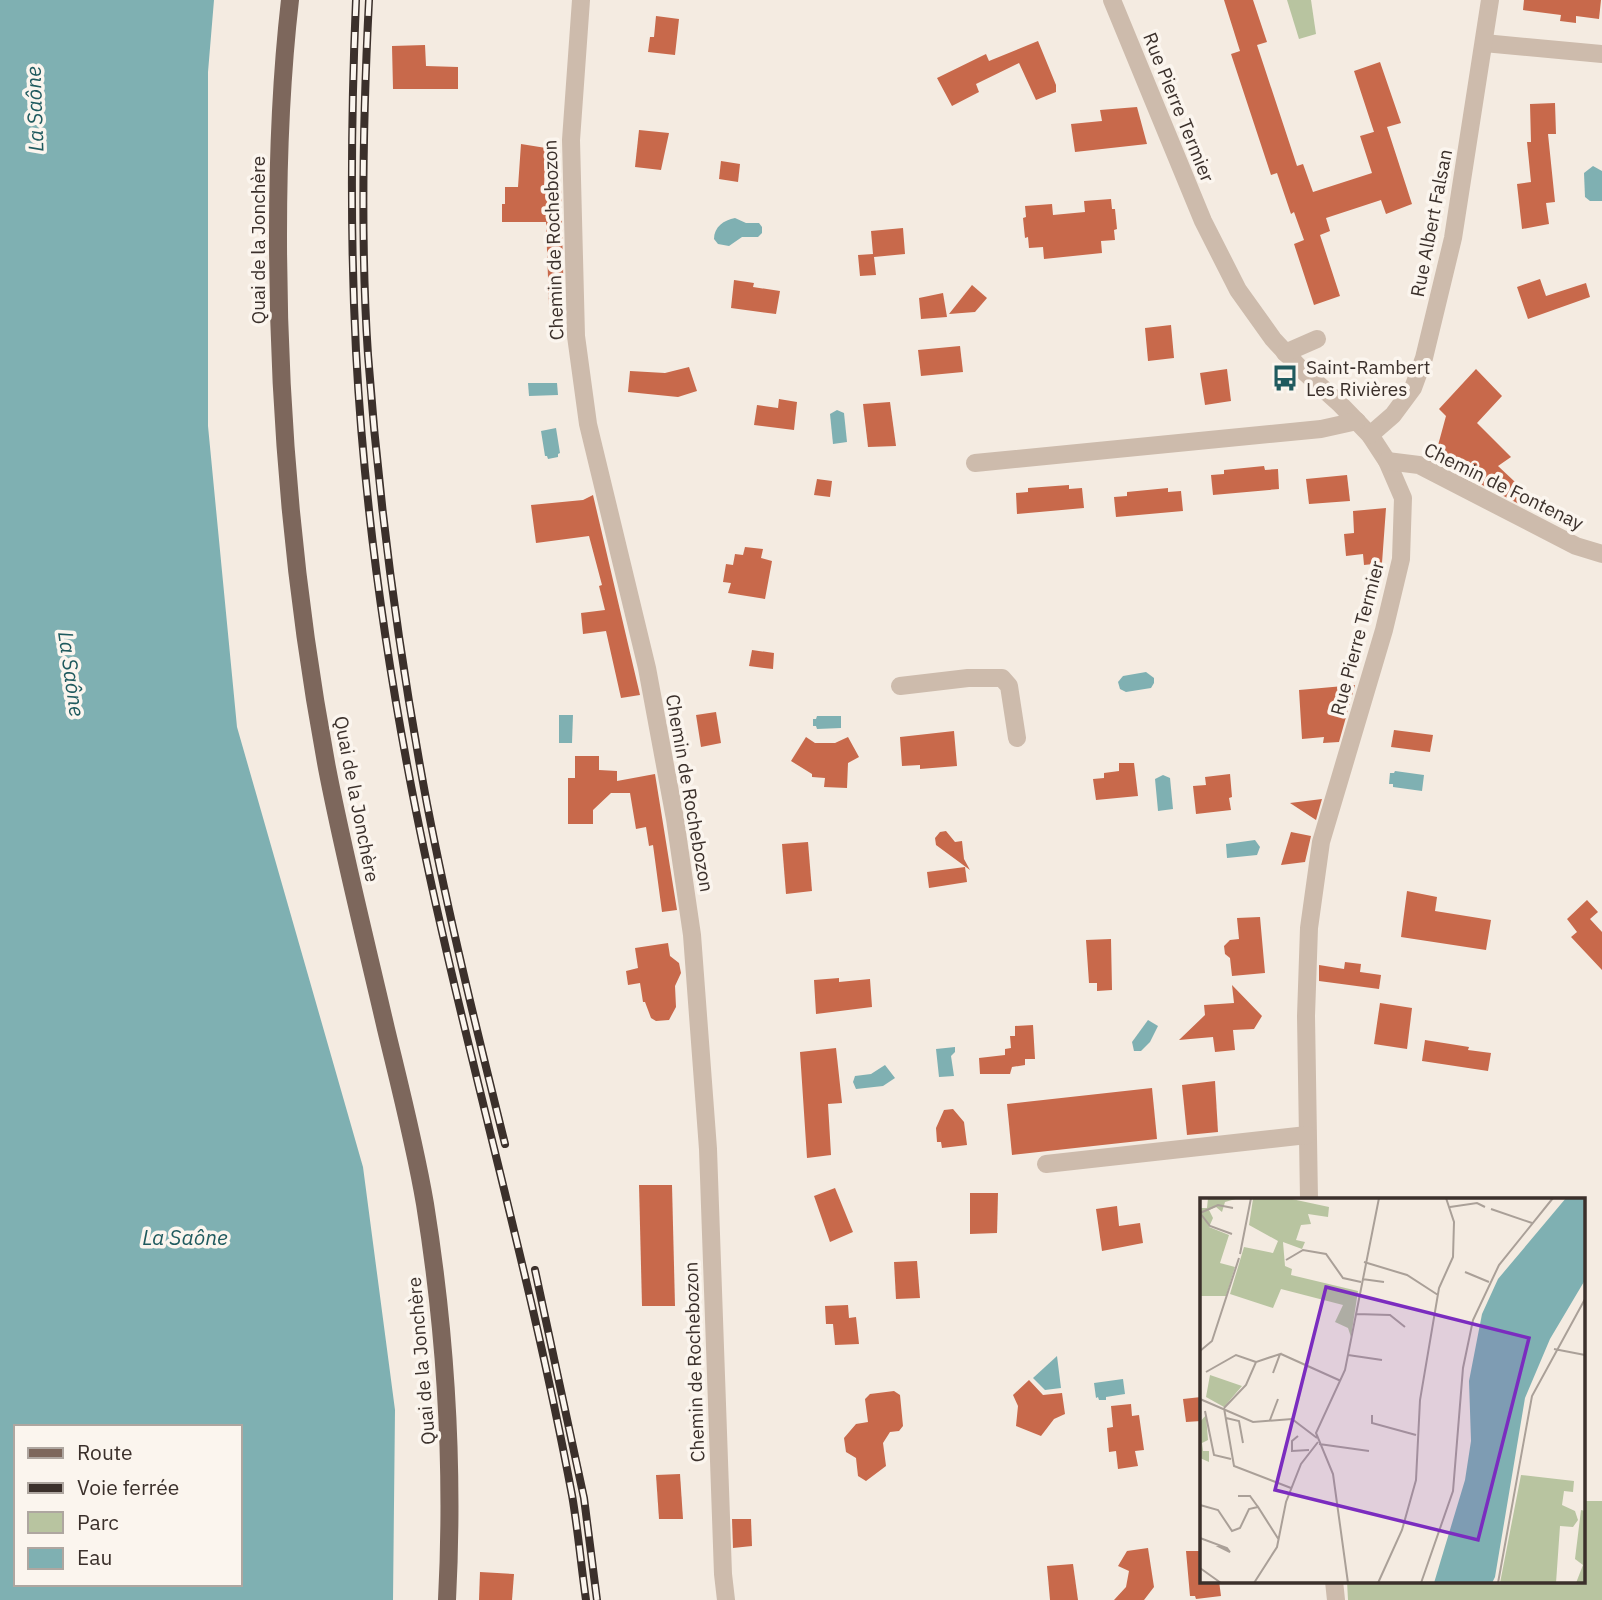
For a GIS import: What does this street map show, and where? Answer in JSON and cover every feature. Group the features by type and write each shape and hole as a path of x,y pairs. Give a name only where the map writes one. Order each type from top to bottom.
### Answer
{"main road":[{"name":"Quai de la Jonchère","path":"290,0 278,174 278,324 286,473 303,619 327,767 410,1128 430,1239 444,1348 450,1435 447,1600"}],"street":[{"name":"Chemin de Rochebozon","path":"581,0 571,139 576,337 589,424 647,668 675,819 692,935 708,1149 726,1600"},
{"name":"Rue Pierre Termier","path":"1112,0 1203,221 1238,289 1285,353 1370,435 1387,460 1403,498 1401,559 1384,630 1321,842 1309,928 1306,1016 1309,1198"},
{"name":"Rue Albert Falsan","path":"1370,435 1394,415 1413,388 1424,358 1453,238 1490,0"},
{"path":"1484,43 1602,54"},
{"path":"1285,353 1317,338"},
{"path":"975,463 1321,429 1357,421"},
{"name":"Chemin de Fontenay","path":"1387,460 1419,465 1576,546 1602,554"},
{"path":"900,686 968,678 1002,678 1009,686 1017,738"},
{"path":"1046,1164 1307,1135"},
{"path":"1334,1582 1336,1600"}],"green space":[{"path":"1287,0 1311,0 1316,34 1299,39"},
{"path":"1584,1501 1602,1501 1602,1600 1348,1600 1347,1582 1584,1582"}],"water":[{"name":"La Saône","path":"0,0 214,0 208,72 208,426 237,727 363,1167 395,1410 393,1600 0,1600"},
{"path":"1593,166 1602,171 1602,201 1590,201 1585,197 1584,173"},
{"path":"735,218 746,223 759,223 762,233 758,237 742,237 729,246 718,244 714,235 718,228 727,220"},
{"path":"528,383 557,383 558,395 529,396"},
{"path":"837,410 844,413 847,442 833,444 830,414"},
{"path":"556,428 560,453 558,457 548,459 545,456 541,431"},
{"path":"1146,672 1154,678 1151,688 1126,692 1120,689 1118,682 1123,676"},
{"path":"559,715 573,715 572,743 559,743"},
{"path":"817,716 841,716 841,728 817,729 813,726 813,719"},
{"path":"1395,771 1424,775 1422,791 1393,787 1393,784 1389,784 1390,773"},
{"path":"1163,775 1170,778 1173,809 1158,811 1155,779"},
{"path":"1255,840 1260,847 1257,855 1227,858 1226,844"},
{"path":"1148,1020 1158,1026 1150,1042 1141,1051 1134,1051 1132,1042"},
{"path":"955,1047 951,1056 954,1076 939,1077 936,1049"},
{"path":"885,1065 895,1078 883,1086 856,1089 853,1082 855,1076 871,1074"},
{"path":"1057,1356 1061,1388 1045,1390 1033,1378"},
{"path":"1123,1379 1125,1394 1106,1397 1106,1400 1096,1398 1094,1383"}],"building":[{"path":"1224,0 1253,0 1267,42 1257,45 1297,166 1303,164 1313,192 1372,173 1360,136 1374,132 1354,71 1380,62 1401,123 1387,127 1412,204 1386,214 1381,200 1326,218 1330,231 1320,235 1340,296 1314,305 1294,244 1304,240 1294,212 1291,214 1277,173 1271,175 1231,54 1240,51"},
{"path":"1524,0 1601,0 1599,19 1576,16 1576,23 1560,21 1561,15 1523,10"},
{"path":"656,16 679,19 675,55 648,52 650,37 654,37"},
{"path":"1038,41 1056,85 1056,92 1036,100 1019,63 976,84 979,92 952,106 937,78 986,54 989,61"},
{"path":"425,45 426,66 458,67 458,89 393,89 392,46"},
{"path":"1555,103 1556,134 1548,134 1555,202 1546,203 1549,224 1522,229 1517,184 1531,182 1527,142 1531,142 1530,104"},
{"path":"1137,107 1147,144 1075,152 1071,124 1102,121 1100,110"},
{"path":"639,130 669,133 661,170 635,167"},
{"path":"521,144 546,148 544,186 561,186 564,307 549,306 546,222 502,222 505,187 518,187"},
{"path":"721,161 740,164 738,182 719,179"},
{"path":"1111,199 1117,229 1114,230 1115,240 1101,241 1102,253 1044,259 1043,247 1029,248 1023,218 1026,217 1025,206 1052,204 1053,215 1085,212 1084,201"},
{"path":"903,228 905,254 874,257 876,275 860,276 858,255 873,254 871,231"},
{"path":"1540,279 1546,296 1586,283 1590,297 1528,319 1517,287"},
{"path":"734,280 754,283 753,287 780,291 776,314 731,308"},
{"path":"972,285 987,298 975,312 949,314"},
{"path":"943,293 947,317 921,319 919,298"},
{"path":"1171,325 1174,358 1148,361 1145,328"},
{"path":"960,346 963,372 921,376 918,350"},
{"path":"689,367 697,391 678,397 628,392 630,371 665,373"},
{"path":"1227,369 1231,401 1205,405 1200,373"},
{"path":"1476,369 1502,396 1477,423 1511,457 1498,466 1529,495 1521,505 1434,460 1446,416 1439,409"},
{"path":"779,399 797,402 794,430 754,425 757,405 778,408"},
{"path":"890,402 896,446 868,447 863,404"},
{"path":"1264,466 1265,470 1278,469 1279,489 1213,495 1211,475 1224,474 1224,470"},
{"path":"1347,475 1350,501 1309,504 1306,479"},
{"path":"817,479 832,481 830,497 814,495"},
{"path":"1069,485 1069,489 1082,488 1084,508 1017,514 1016,493 1028,492 1028,488"},
{"path":"1168,488 1168,492 1181,491 1183,511 1116,517 1114,497 1127,496 1127,492"},
{"path":"593,495 640,695 621,698 606,631 583,634 581,613 605,610 599,586 602,585 589,536 536,543 531,505 583,500"},
{"path":"1386,508 1382,563 1364,565 1363,554 1346,556 1344,534 1354,533 1353,511"},
{"path":"745,547 763,549 761,558 772,561 765,599 728,593 731,583 723,582 726,564 733,565 735,554 743,555"},
{"path":"752,650 774,653 773,669 749,666"},
{"path":"1355,685 1339,742 1323,743 1324,737 1302,739 1299,690"},
{"path":"716,712 721,743 701,747 696,715"},
{"path":"1394,730 1433,735 1430,752 1391,747"},
{"path":"954,731 957,766 920,769 920,765 902,766 900,737"},
{"path":"806,737 815,743 835,743 848,737 859,757 848,763 847,788 824,787 825,778 812,777 812,774 791,761"},
{"path":"575,756 599,756 599,770 617,771 617,781 655,774 677,910 662,912 653,845 649,846 646,827 636,829 630,793 611,793 593,810 593,824 568,824 568,778 575,778"},
{"path":"1119,763 1134,763 1138,796 1096,800 1093,779 1104,778 1104,773 1119,771"},
{"path":"1230,774 1231,810 1196,814 1193,786 1206,785 1205,777"},
{"path":"1322,799 1316,820 1290,803"},
{"path":"946,831 955,842 962,841 964,859 970,870 936,845 935,838 940,832"},
{"path":"1291,832 1311,836 1305,862 1281,865"},
{"path":"808,842 812,891 786,894 782,844"},
{"path":"965,867 967,882 929,888 927,872"},
{"path":"1407,891 1437,897 1435,911 1491,920 1486,950 1401,937"},
{"path":"1587,900 1598,912 1590,919 1602,932 1602,970 1571,937 1577,932 1567,919"},
{"path":"1260,917 1265,973 1232,976 1230,958 1225,954 1224,946 1230,940 1239,939 1237,918"},
{"path":"1111,939 1112,990 1097,991 1097,983 1089,983 1086,940"},
{"path":"668,943 670,956 679,963 681,973 675,986 676,1007 669,1020 656,1021 651,1018 643,1002 640,983 628,985 626,971 638,968 635,948"},
{"path":"1345,962 1361,964 1360,972 1381,975 1379,989 1319,981 1319,965 1344,969"},
{"path":"839,978 839,982 870,979 872,1007 816,1014 814,980"},
{"path":"1232,985 1262,1016 1254,1029 1233,1030 1235,1050 1215,1052 1213,1037 1179,1040 1205,1015 1204,1005 1234,1003"},
{"path":"1380,1003 1412,1008 1407,1049 1374,1044"},
{"path":"1033,1025 1035,1059 1025,1059 1025,1065 1012,1067 1010,1074 980,1074 979,1058 1005,1055 1005,1049 1011,1048 1010,1036 1015,1036 1015,1026"},
{"path":"1425,1040 1491,1053 1488,1071 1422,1061"},
{"path":"836,1048 842,1103 828,1104 831,1155 807,1158 800,1052"},
{"path":"1215,1081 1218,1132 1187,1135 1182,1085"},
{"path":"1152,1088 1157,1139 1012,1155 1007,1104"},
{"path":"953,1109 964,1122 967,1145 942,1148 941,1142 937,1142 936,1128 944,1110"},
{"path":"639,1185 672,1185 675,1306 642,1306"},
{"path":"835,1188 853,1232 830,1242 814,1196"},
{"path":"970,1193 998,1193 997,1233 970,1234"},
{"path":"1117,1206 1119,1226 1140,1223 1143,1243 1102,1251 1096,1209"},
{"path":"917,1261 920,1298 896,1299 894,1262"},
{"path":"848,1305 849,1318 856,1317 859,1344 835,1345 833,1324 826,1324 825,1306"},
{"path":"1029,1380 1043,1395 1062,1393 1065,1414 1054,1419 1041,1436 1016,1426 1018,1406 1013,1395"},
{"path":"894,1391 900,1395 903,1426 899,1431 890,1432 883,1443 886,1466 866,1481 858,1476 856,1458 846,1452 844,1438 856,1424 868,1422 865,1399 870,1394"},
{"path":"1200,1397 1200,1421 1186,1422 1183,1399"},
{"path":"1131,1404 1132,1416 1139,1415 1144,1450 1135,1451 1138,1466 1118,1469 1116,1451 1109,1452 1107,1428 1113,1427 1111,1406"},
{"path":"680,1474 683,1519 659,1519 656,1475"},
{"path":"732,1519 751,1519 752,1546 733,1548"},
{"path":"1148,1548 1154,1587 1144,1600 1114,1600 1126,1587 1129,1571 1118,1566 1127,1551"},
{"path":"1186,1551 1200,1551 1200,1582 1219,1582 1221,1596 1196,1599 1195,1596 1190,1596"},
{"path":"1073,1564 1078,1600 1050,1600 1047,1566"},
{"path":"480,1572 514,1574 512,1600 479,1600"}],"railway":[{"path":"356,0 352,176 356,351 365,467 386,640 405,754 434,897 555,1409 572,1495 586,1600"},
{"path":"369,0 364,133 364,266 368,355 384,524 399,636 427,804 454,932 505,1144"},
{"path":"535,1270 584,1498 597,1600"}],"place":[{"name":"Saint-Rambert Les Rivières","path":"1285,378"}]}
